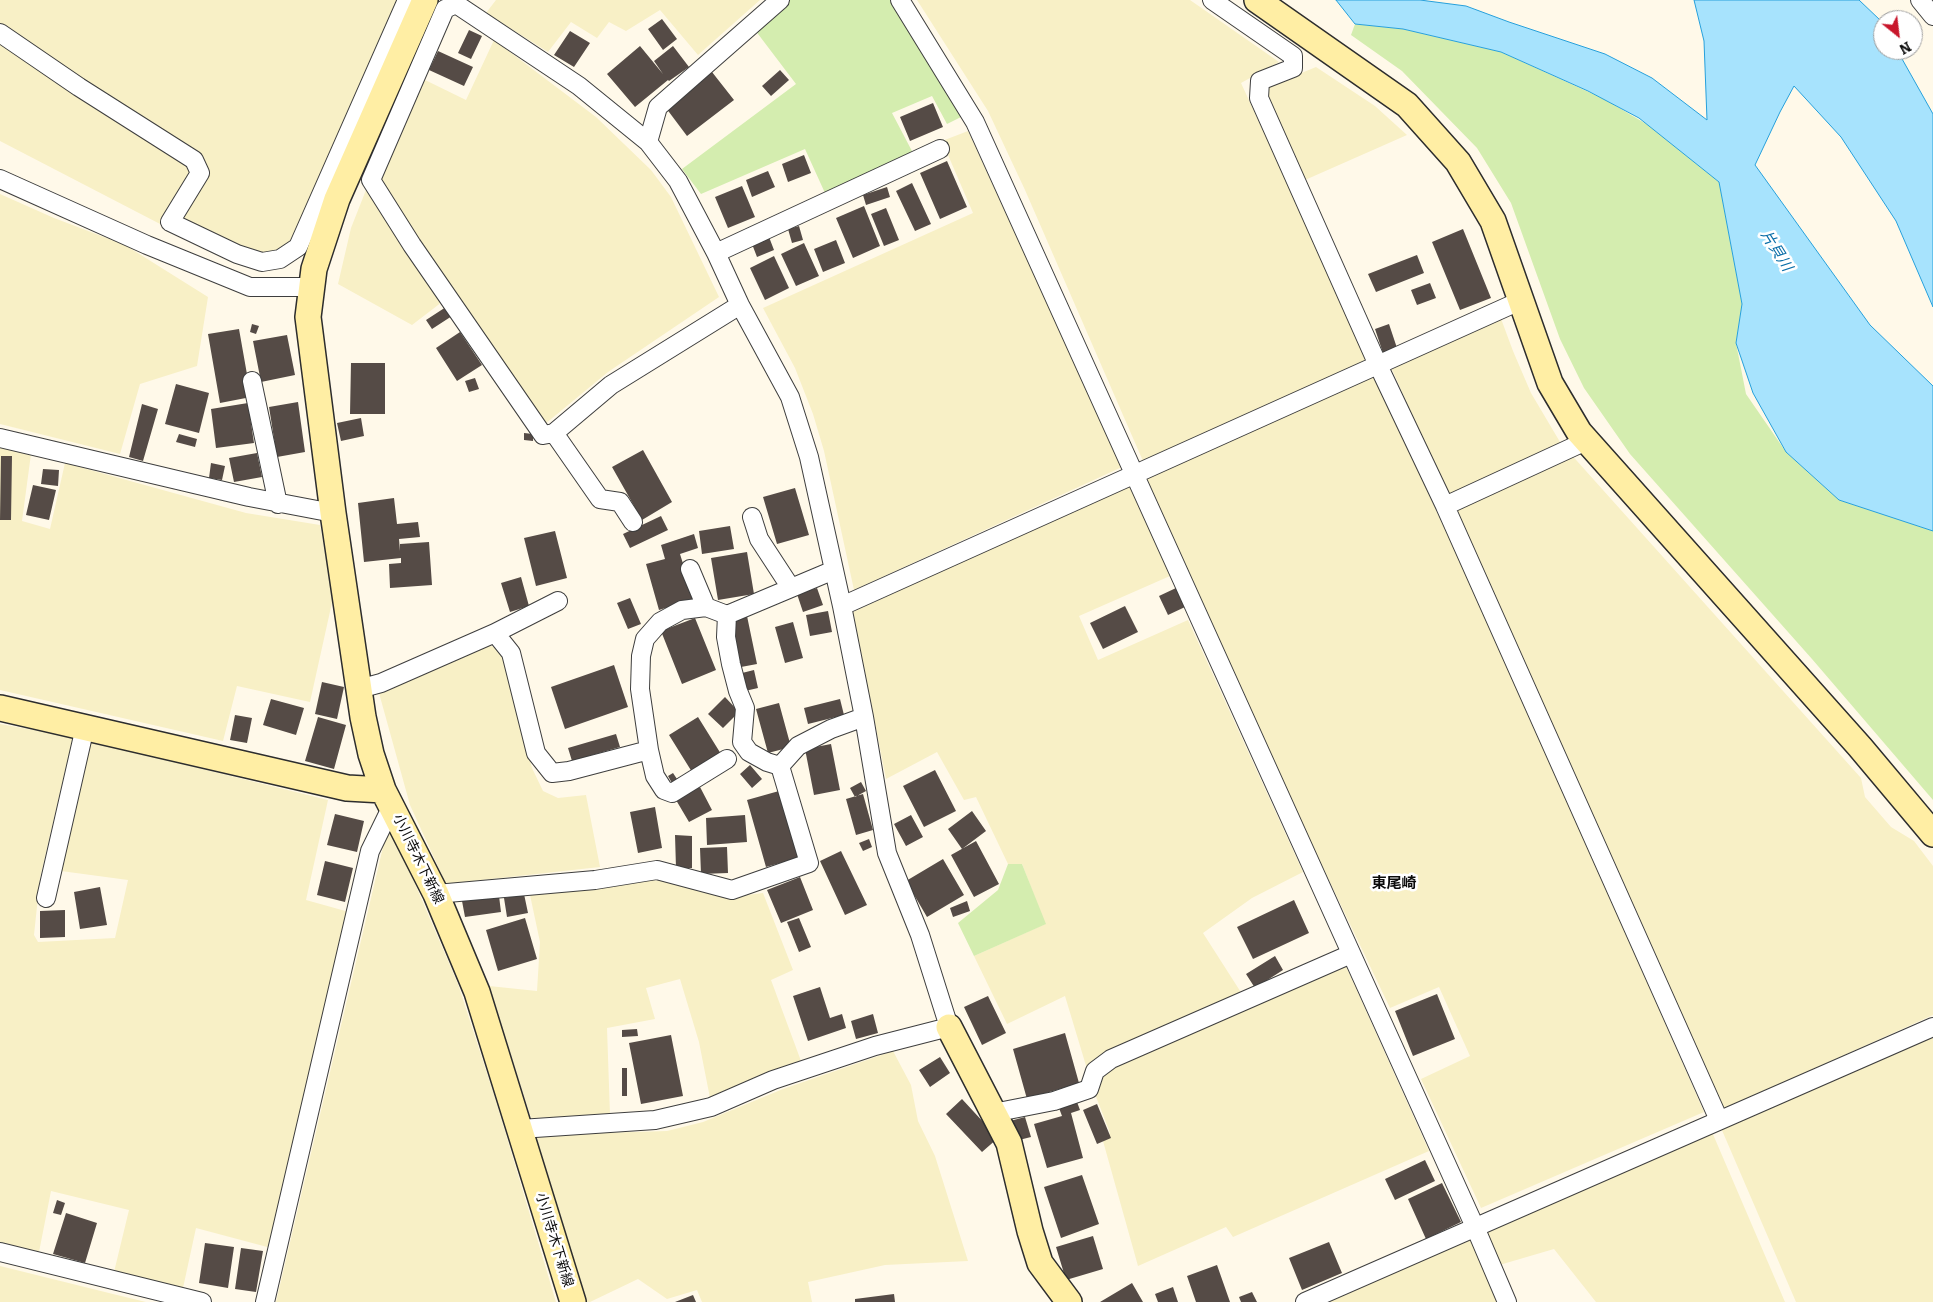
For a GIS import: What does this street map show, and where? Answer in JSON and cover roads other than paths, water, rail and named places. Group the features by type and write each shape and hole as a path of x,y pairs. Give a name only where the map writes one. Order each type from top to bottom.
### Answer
{"street":[{"path":"648,142 658,107 780,0"},
{"path":"900,0 974,122 1507,1302"},
{"path":"1212,0 1293,56 1292,68 1260,81 1258,98 1378,365 1445,506 1719,1120"},
{"path":"1258,0 1408,105 1458,162 1493,221 1550,383 1579,432 1860,747 1933,834"},
{"path":"1920,0 1933,16"},
{"path":"0,33 79,87 194,160 200,173 170,222 237,254 262,262 280,259 298,247 418,1"},
{"name":"小川寺木下新線","path":"418,1 337,199 314,268 308,317 358,688 371,754 387,798 436,894 478,992 573,1302"},
{"path":"740,306 611,385 554,433 543,435 412,245 371,180 445,9 457,2 579,86 648,142 678,181 716,253 740,306 790,397 809,457 842,606 888,853 920,936 949,1027 1009,1143 1040,1263 1068,1302"},
{"path":"716,253 940,149"},
{"path":"0,179 147,245 250,287 311,287"},
{"path":"842,606 1522,300"},
{"path":"252,381 278,504"},
{"path":"554,433 600,499 620,502 633,522"},
{"path":"0,438 278,504 333,513"},
{"path":"1445,506 1586,441"},
{"path":"752,517 759,539 790,588"},
{"path":"690,569 706,607"},
{"path":"727,759 672,793 664,790 655,776 640,689 640,656 645,639 660,622 682,610 706,607 727,614 834,570"},
{"path":"358,688 381,683 495,633 558,601"},
{"path":"727,614 726,637 730,664 745,708 742,742 750,752 767,762 780,766"},
{"path":"495,633 511,653 536,753 552,773 569,771 649,750"},
{"path":"0,708 387,798 370,851 265,1302"},
{"path":"780,766 798,746 831,729 864,717"},
{"path":"46,898 85,727"},
{"path":"436,894 595,880 657,870 732,890 809,863 780,766"},
{"path":"993,1113 1054,1101 1090,1089 1095,1071 1111,1059 1351,954"},
{"path":"520,1129 655,1120 674,1116 711,1107 773,1080 875,1046 949,1027"},
{"path":"1305,1302 1933,1028"},
{"path":"0,1252 202,1302"}],"water":[{"name":"片貝川","path":"1336,0 1420,0 1466,6 1605,54 1652,78 1707,120 1704,41 1694,0 1859,0 1873,13 1873,60 1903,60 1933,114 1933,307 1896,221 1841,137 1794,86 1755,165 1870,325 1933,386 1933,531 1839,500 1786,452 1753,393 1736,343 1742,304 1719,182 1639,118 1588,91 1501,52 1403,29 1355,24"}],"district":[{"name":"東尾崎","path":"1394,884"}]}
